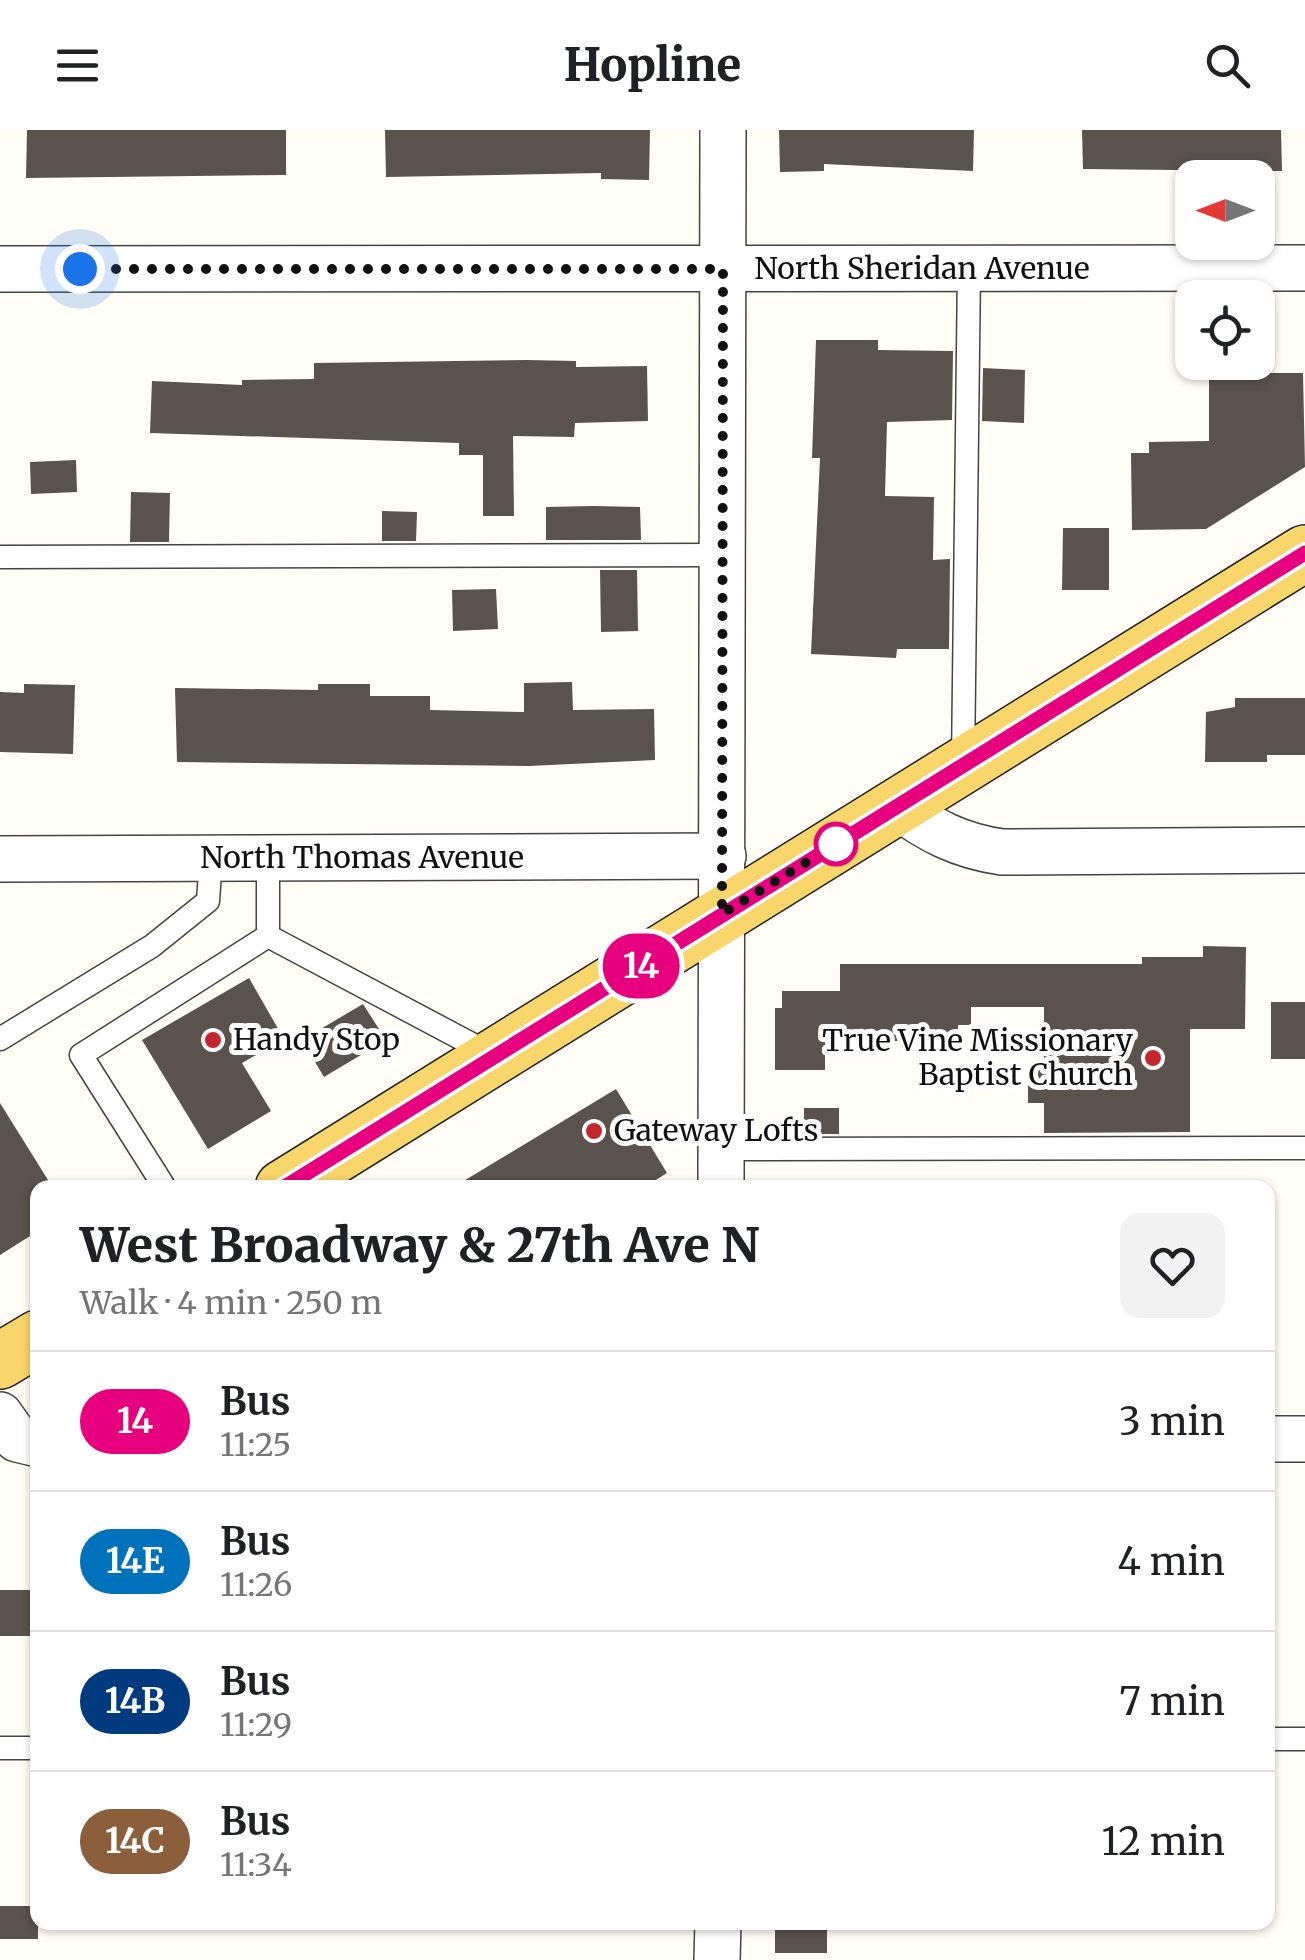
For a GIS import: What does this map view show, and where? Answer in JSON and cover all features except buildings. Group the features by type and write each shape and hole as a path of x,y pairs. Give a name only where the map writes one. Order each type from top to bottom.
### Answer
{"main road":[{"path":"297,1180 1304,554"},
{"path":"0,1361 30,1343"}],"street":[{"path":"721,1168 723,130"},
{"name":"North Sheridan Avenue","path":"0,269 1305,268"},
{"path":"897,806 928,829 964,846 1002,852 1305,850"},
{"name":"North Thomas Avenue","path":"0,860 723,856"},
{"path":"0,1416 17,1440 30,1442"},
{"path":"1275,1439 1305,1438"},
{"path":"718,1930 718,1960"}],"lane":[{"path":"963,765 969,268"},
{"path":"0,557 723,554"},
{"path":"0,1039 152,946 208,901 211,858"},
{"path":"268,858 268,936"},
{"path":"268,936 497,1058"},
{"path":"160,1180 80,1055 268,936"},
{"path":"721,1168 1305,1148"},
{"path":"1275,1740 1305,1739"},
{"path":"0,1748 30,1748"}],"bus line":[{"name":"14","path":"296,1180 1305,553"}],"place":[{"name":"Handy Stop","path":"213,1040"},
{"name":"True Vine Missionary Baptist Church","path":"1153,1058"},
{"name":"Gateway Lofts","path":"594,1131"}],"route":[{"path":"80,269 723,269 722,914 844,839 836,844"}]}
